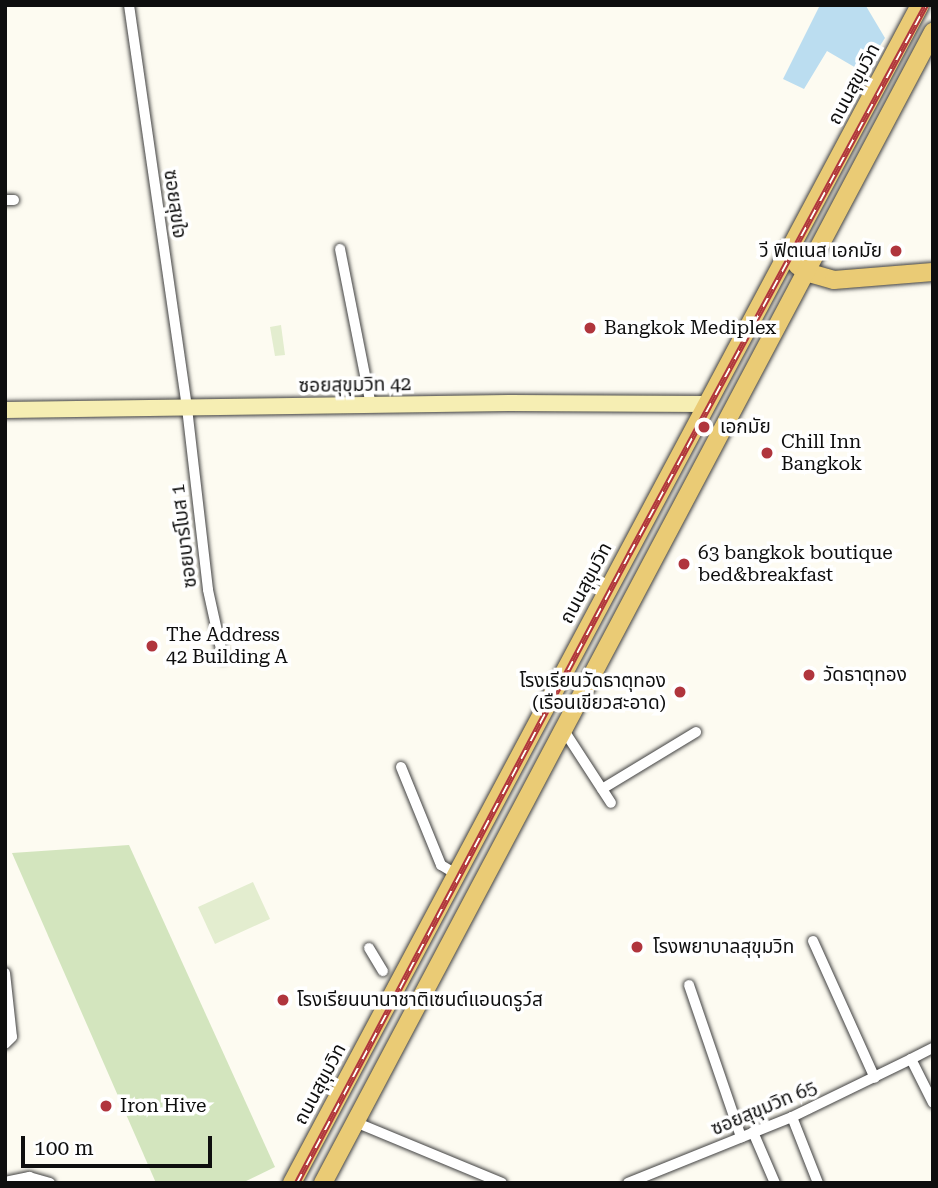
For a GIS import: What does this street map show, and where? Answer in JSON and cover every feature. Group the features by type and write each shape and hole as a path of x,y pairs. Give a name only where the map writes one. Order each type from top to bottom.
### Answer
{"main road":[{"name":"ถนนสุขุมวิท","path":"292,1183 920,5"},
{"path":"323,1183 933,32"},
{"path":"785,256 806,272 834,280 933,272"},
{"path":"706,404 729,416"},
{"path":"490,809 514,822"}],"street":[{"name":"ซอยสุขใจ","path":"129,5 187,408"},
{"path":"340,249 371,405"},
{"name":"ซอยสุขุมวิท 42","path":"5,410 706,404"},
{"name":"ซอยบาร์โบส 1","path":"187,408 208,590 223,658"},
{"path":"564,729 611,803"},
{"path":"602,789 696,732"},
{"path":"401,767 441,865 456,874"},
{"path":"813,941 875,1078"},
{"path":"369,948 383,971"},
{"path":"5,973 12,1037 5,1044"},
{"path":"689,985 741,1137"},
{"name":"ซอยสุขุมวิท 65","path":"629,1183 792,1117 933,1048"},
{"path":"911,1059 933,1103"},
{"path":"792,1117 817,1183"},
{"path":"355,1122 502,1183"},
{"path":"753,1132 775,1183"},
{"path":"5,1182 29,1177 51,1183"}],"green space":[{"path":"281,325 285,355 275,356 270,327"},
{"path":"129,845 275,1167 242,1183 156,1183 12,853"},
{"path":"253,882 270,919 215,944 198,907"}],"water":[{"path":"820,5 866,6 885,38 863,72 827,51 804,89 783,79"}],"railway":[{"path":"297,1183 630,553 926,5"}],"place":[{"name":"วี ฟิตเนส เอกมัย","path":"896,251"},
{"name":"Bangkok Mediplex","path":"590,328"},
{"name":"เอกมัย","path":"704,427"},
{"name":"Chill Inn Bangkok","path":"767,453"},
{"name":"63 bangkok boutique bed&breakfast","path":"684,564"},
{"name":"The Address 42 Building A","path":"152,646"},
{"name":"วัดธาตุทอง","path":"809,675"},
{"name":"โรงเรียนวัดธาตุทอง (เรือนเขียวสะอาด)","path":"680,692"},
{"name":"โรงพยาบาลสุขุมวิท","path":"637,947"},
{"name":"โรงเรียนนานาชาติเซนต์แอนดรูว์ส","path":"283,1000"},
{"name":"Iron Hive","path":"106,1106"}]}
